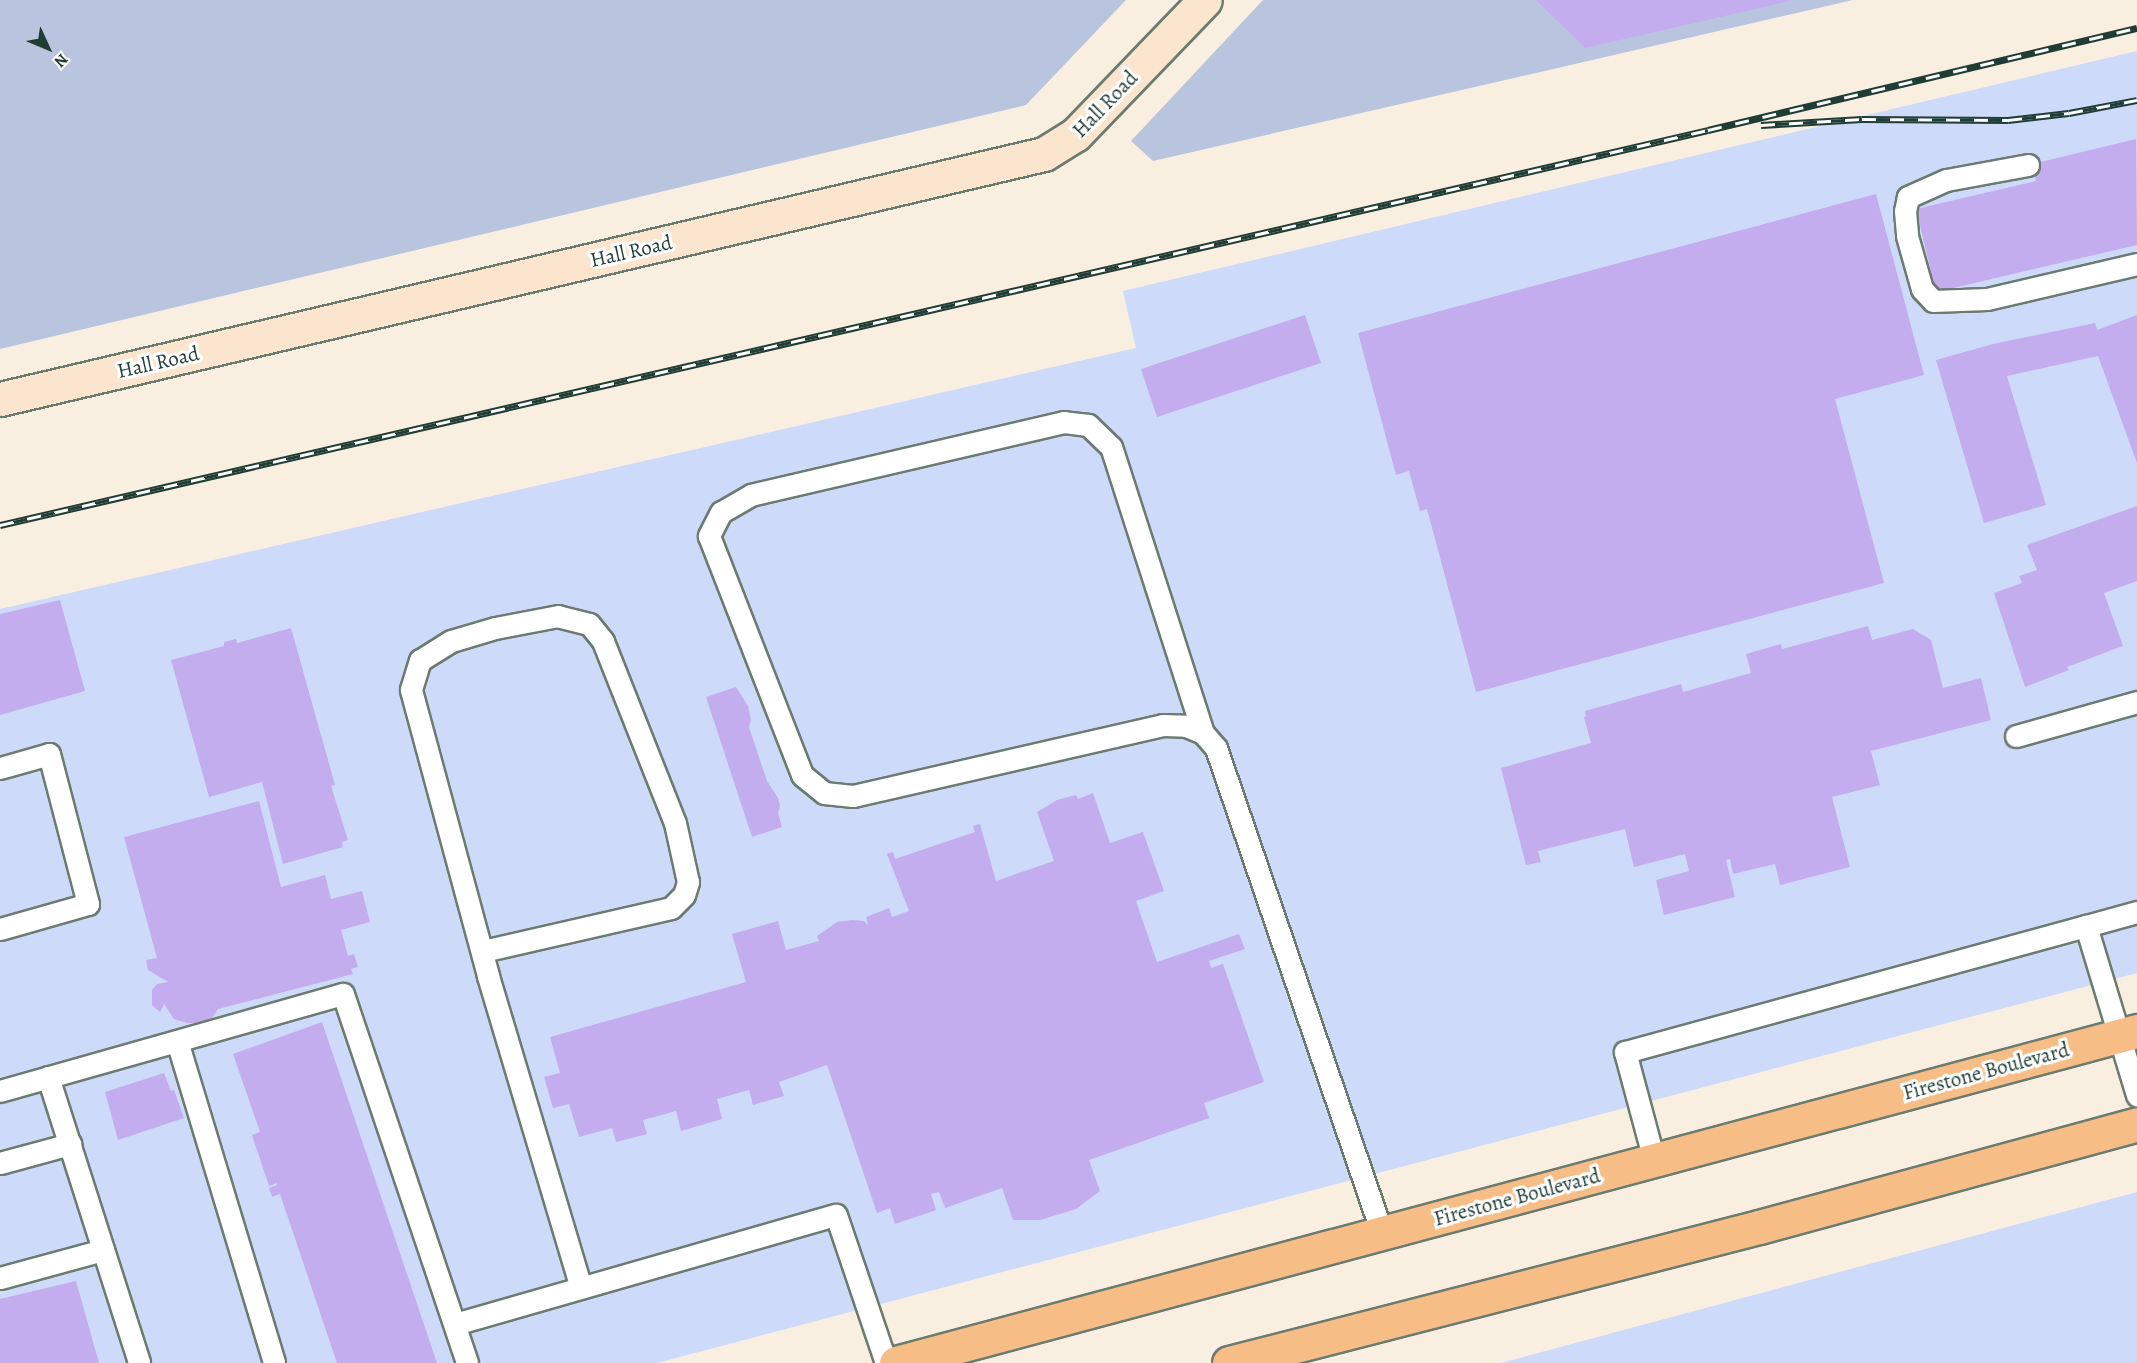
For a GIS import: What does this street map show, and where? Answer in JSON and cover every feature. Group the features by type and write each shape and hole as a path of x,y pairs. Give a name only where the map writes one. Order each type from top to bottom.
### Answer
{"main road":[{"name":"Firestone Boulevard","path":"896,1363 1654,1160 2132,1038"},
{"path":"1228,1363 1759,1227 2137,1124"}],"street":[{"name":"Hall Road","path":"0,399 1044,154 1075,135 1204,0"}],"lane":[{"path":"2028,165 1946,180 1908,197 1905,211 1907,236 1922,289 1933,301 1987,299 2134,265"},
{"path":"1203,733 1111,447 1088,425 1064,422 751,495 722,512 709,536 802,775 824,793 853,796 1163,725 1186,726 1203,733 1216,747 1382,1233"},
{"path":"483,951 671,908 684,895 688,882 675,823 603,641 589,624 558,616 495,628 451,641 420,660 411,690 483,951 580,1287"},
{"path":"2016,736 2137,702"},
{"path":"0,768 50,754 88,904 0,930"},
{"path":"1654,1160 1625,1052 2137,912"},
{"path":"2086,926 2132,1038 2137,1095"},
{"path":"0,1091 343,994 467,1363"},
{"path":"177,1041 274,1363"},
{"path":"48,1077 139,1363"},
{"path":"0,1164 70,1144"},
{"path":"455,1324 836,1215 886,1363"},
{"path":"0,1278 103,1250"}],"shaded area":[{"path":"0,0 1126,0 1026,105 0,349"},
{"path":"1263,0 1853,0 1153,161 1131,141"},
{"path":"2137,51 2137,973 657,1363 0,1363 0,609 1136,348 1123,291"},
{"path":"2137,1192 2137,1363 1501,1363"}],"building":[{"path":"1536,0 1790,0 1790,1 1585,48"},
{"path":"2136,139 2137,245 1936,292 1916,209 2036,181 2032,164"},
{"path":"1876,194 1924,375 1835,399 1884,583 1476,692 1427,509 1420,511 1409,471 1396,475 1358,333"},
{"path":"1305,315 1321,363 1157,417 1141,369"},
{"path":"2137,315 2137,463 2098,356 2007,376 2046,505 1984,523 1936,360 1993,344 2095,323 2097,330"},
{"path":"2137,506 2137,581 2104,593 2123,646 2067,667 2069,670 2025,687 1994,593 2022,583 2019,576 2037,570 2027,545"},
{"path":"60,600 85,691 0,715 0,614"},
{"path":"1868,626 1872,640 1913,629 1931,640 1943,688 1981,678 1991,720 1871,751 1880,785 1832,797 1850,867 1780,885 1775,864 1733,874 1730,859 1726,860 1735,897 1664,915 1656,880 1689,871 1685,854 1634,867 1625,829 1538,851 1541,862 1526,865 1501,768 1591,743 1584,717 1586,716 1585,711 1681,684 1683,692 1751,673 1746,654 1781,644 1782,649"},
{"path":"291,628 335,785 331,786 348,840 342,842 343,847 283,864 262,782 209,797 171,660 224,646 224,642 236,639 237,643"},
{"path":"736,687 748,706 751,720 749,727 767,781 778,798 780,806 778,813 782,827 752,837 706,697"},
{"path":"1093,793 1110,843 1143,832 1164,891 1136,901 1157,962 1239,934 1245,949 1209,961 1211,968 1223,964 1264,1082 1204,1103 1209,1118 1089,1160 1100,1191 1076,1209 1040,1220 1013,1220 1002,1188 945,1208 939,1192 931,1194 936,1210 895,1224 890,1208 877,1213 827,1065 779,1082 784,1096 753,1105 749,1090 717,1099 722,1119 681,1131 676,1111 643,1120 647,1134 616,1142 612,1128 579,1137 569,1104 553,1108 544,1077 560,1073 550,1037 746,982 732,934 778,921 786,950 819,941 817,936 837,922 864,921 868,925 866,917 889,908 892,917 909,911 887,854 893,852 895,859 975,832 973,826 980,824 996,881 1054,861 1037,812 1057,800 1076,795 1078,799"},
{"path":"259,801 281,887 325,875 331,899 362,891 370,922 341,930 348,956 354,954 358,967 351,969 353,974 218,1009 212,1018 200,1023 187,1023 174,1019 164,1004 160,1012 152,1005 152,990 157,984 168,982 148,970 146,960 157,958 124,837"},
{"path":"322,1022 437,1363 337,1363 280,1194 272,1197 269,1188 277,1183 269,1186 252,1135 260,1132 233,1054"},
{"path":"164,1073 171,1091 174,1090 184,1118 118,1140 105,1092"},
{"path":"76,1281 99,1363 0,1363 0,1299"}],"railway":[{"path":"0,525 1708,130 2137,28"},
{"path":"1761,125 1862,119 2008,120 2069,113 2137,100"}]}
